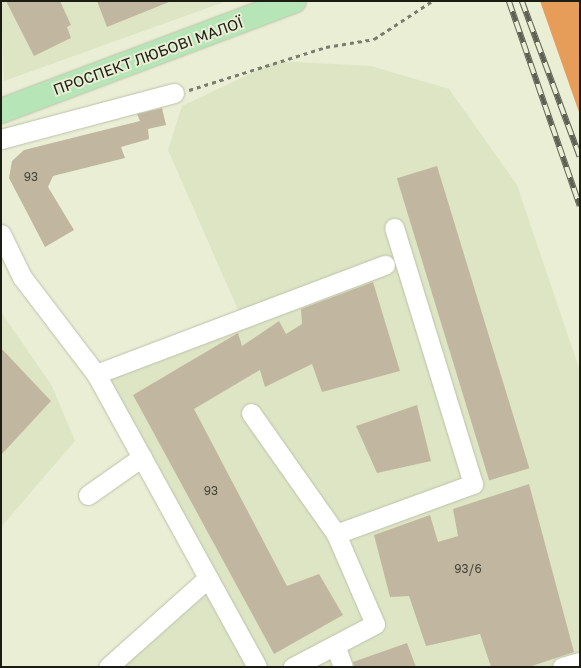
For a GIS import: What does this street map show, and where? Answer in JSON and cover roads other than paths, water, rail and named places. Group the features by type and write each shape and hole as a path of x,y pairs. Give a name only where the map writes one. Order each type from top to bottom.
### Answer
{"main road":[{"name":"ПРОСПЕКТ ЛЮБОВІ МАЛОЇ","path":"1,111 294,1"}],"lane":[{"path":"1,139 174,93"},
{"path":"336,534 473,484 394,228"},
{"path":"1,234 22,277 96,374 257,667"},
{"path":"96,374 385,265"},
{"path":"251,413 336,534 375,624 293,667"},
{"path":"88,495 142,457"},
{"path":"108,667 208,578"},
{"path":"334,645 343,667"},
{"path":"562,667 580,662"}],"railway":[{"path":"509,1 580,206"},
{"path":"522,1 580,157"}]}
